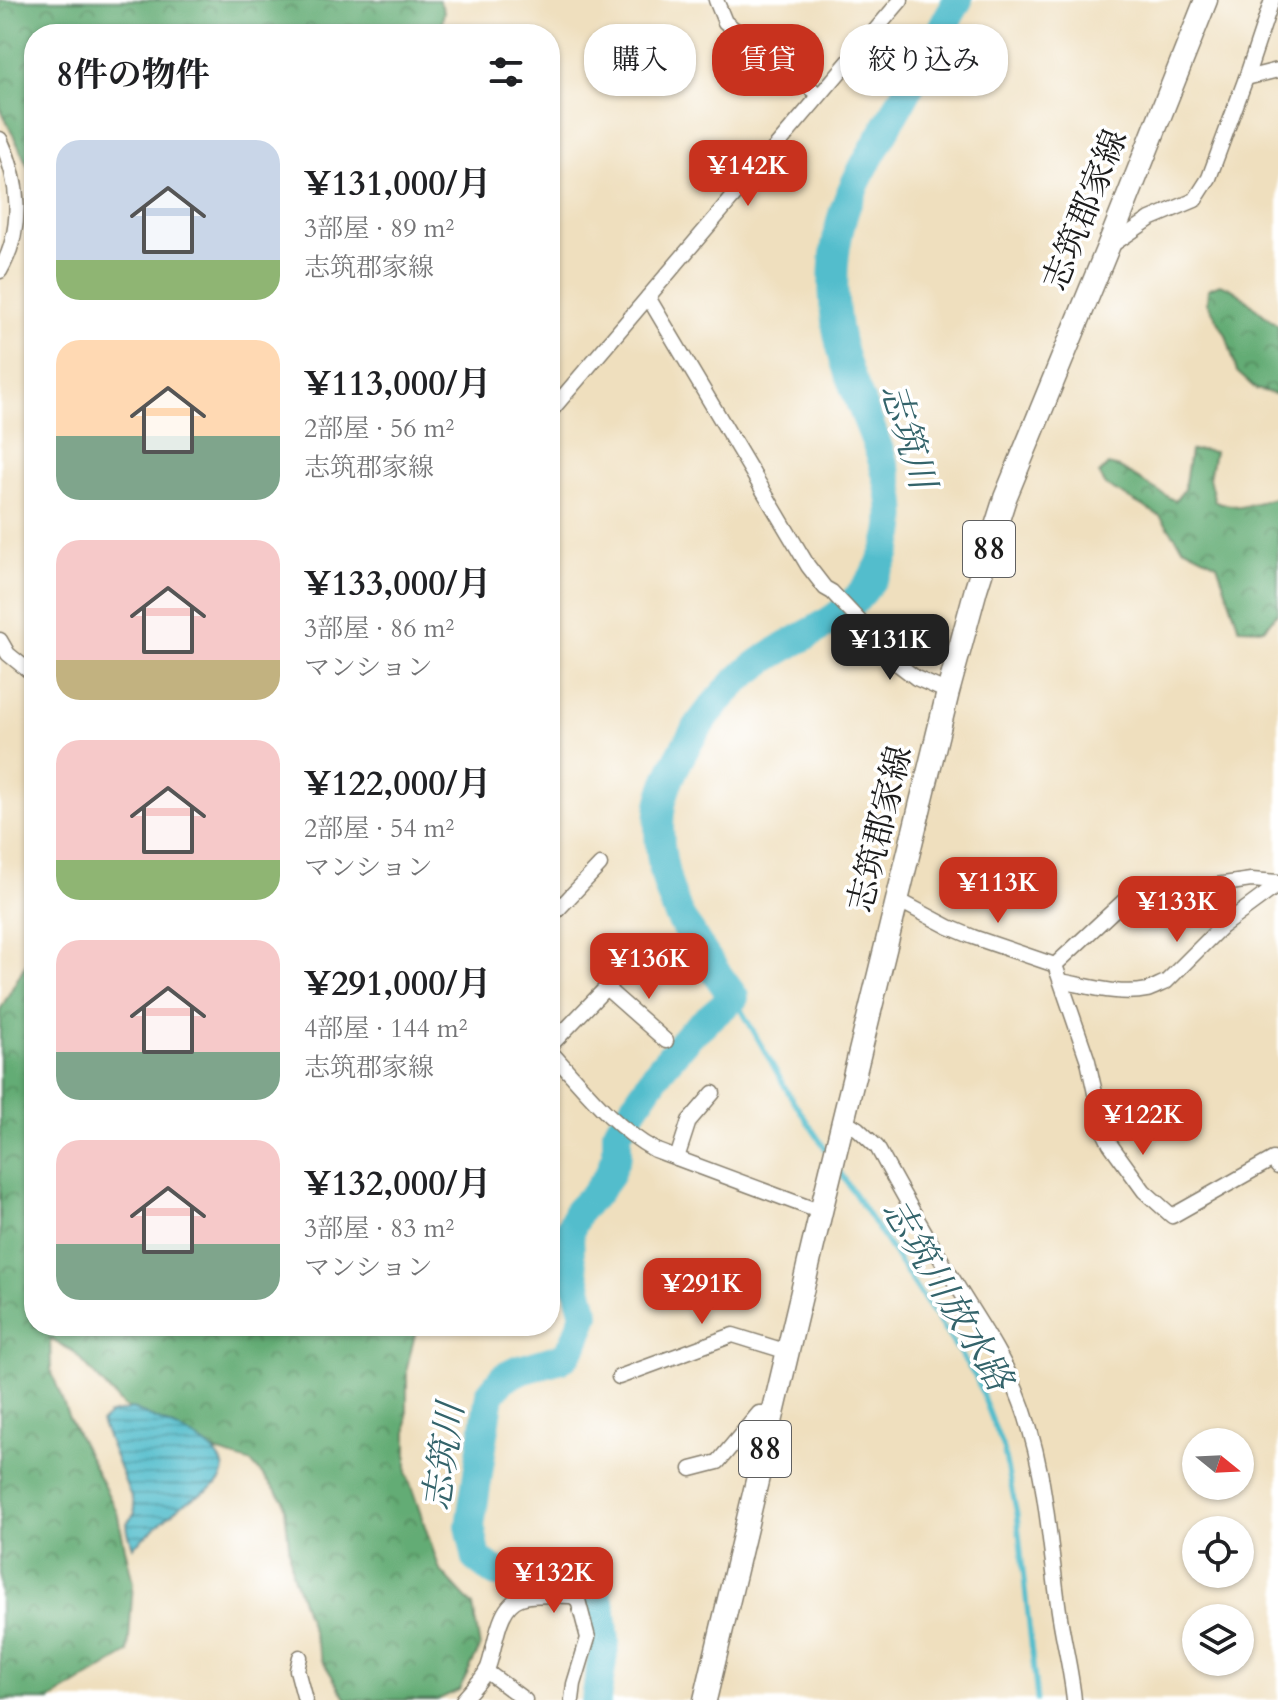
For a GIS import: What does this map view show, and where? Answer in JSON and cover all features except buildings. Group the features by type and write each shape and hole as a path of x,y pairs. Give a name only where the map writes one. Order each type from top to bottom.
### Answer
{"main road":[{"name":"志筑郡家線","path":"705,1700 822,1205 976,589 1005,498 1206,0"}],"street":[{"path":"716,0 728,24"},
{"path":"824,89 901,0"},
{"path":"1108,247 1150,219 1195,200 1209,178 1272,0"},
{"path":"1246,78 1278,70"},
{"path":"560,400 818,96"},
{"path":"0,139 7,153 17,195 17,228 0,271"},
{"path":"648,297 808,566 891,659 916,678 948,692"},
{"path":"0,640 8,654 24,667"},
{"path":"560,907 600,865"},
{"path":"1055,965 1127,898 1251,880 1278,883"},
{"path":"1061,981 1127,992 1148,990 1166,982 1221,927 1278,883"},
{"path":"898,900 973,937 1055,965"},
{"path":"560,1038 652,940"},
{"path":"1055,965 1088,1061 1103,1130 1144,1191 1172,1216 1273,1159 1278,1167"},
{"path":"606,988 666,1041"},
{"path":"560,1060 612,1118 632,1136 655,1150 822,1205"},
{"path":"677,1158 689,1121 713,1093"},
{"path":"844,1120 877,1147 956,1285 990,1337 1025,1412 1046,1501 1062,1638 1074,1700"},
{"path":"619,1377 733,1335 788,1352"},
{"path":"691,1469 718,1462 759,1413 773,1413"},
{"path":"463,1700 486,1671 503,1615 509,1606 524,1597 572,1596 578,1600 588,1638 572,1700"},
{"path":"300,1657 297,1670 305,1700"},
{"path":"486,1671 525,1700"}],"green space":[{"path":"0,0 439,0 444,11 442,24 24,24 24,158 0,107"},
{"path":"1220,284 1236,292 1278,325 1278,395 1256,389 1237,372 1226,335 1207,302 1208,289"},
{"path":"1190,451 1214,452 1209,478 1215,502 1241,507 1278,497 1278,612 1264,629 1239,628 1217,564 1183,547 1160,516 1105,485 1099,474 1108,465 1120,468 1175,501 1184,490"},
{"path":"24,967 24,1336 415,1336 407,1367 407,1474 440,1570 473,1606 480,1648 459,1690 437,1700 347,1700 322,1660 292,1572 284,1500 252,1463 184,1442 123,1406 73,1351 50,1339 51,1370 69,1418 117,1512 133,1583 128,1653 50,1700 0,1700 0,1010"}],"water":[{"path":"132,1409 191,1436 218,1456 223,1467 221,1479 214,1486 185,1503 133,1547 127,1523 135,1513 133,1502 101,1422 110,1414"}],"waterway":[{"name":"志筑川","path":"596,1700 605,1641 601,1607 592,1583 571,1574 496,1573 477,1559 470,1526 490,1394 503,1378 564,1357 574,1344 585,1314 570,1258 569,1233 578,1211 609,1175 617,1153 617,1132 660,1069 689,1035 734,997 680,917 665,873 659,818 663,796 674,768 700,724 730,687 767,658 846,609 863,591 884,558 893,513 890,491 878,446 840,344 833,290 835,253 842,218 856,182 958,0"},
{"name":"志筑川放水路","path":"734,997 789,1094 828,1153"},
{"name":"志筑川放水路","path":"838,1169 976,1378 1003,1448 1017,1514 1037,1700"}]}
